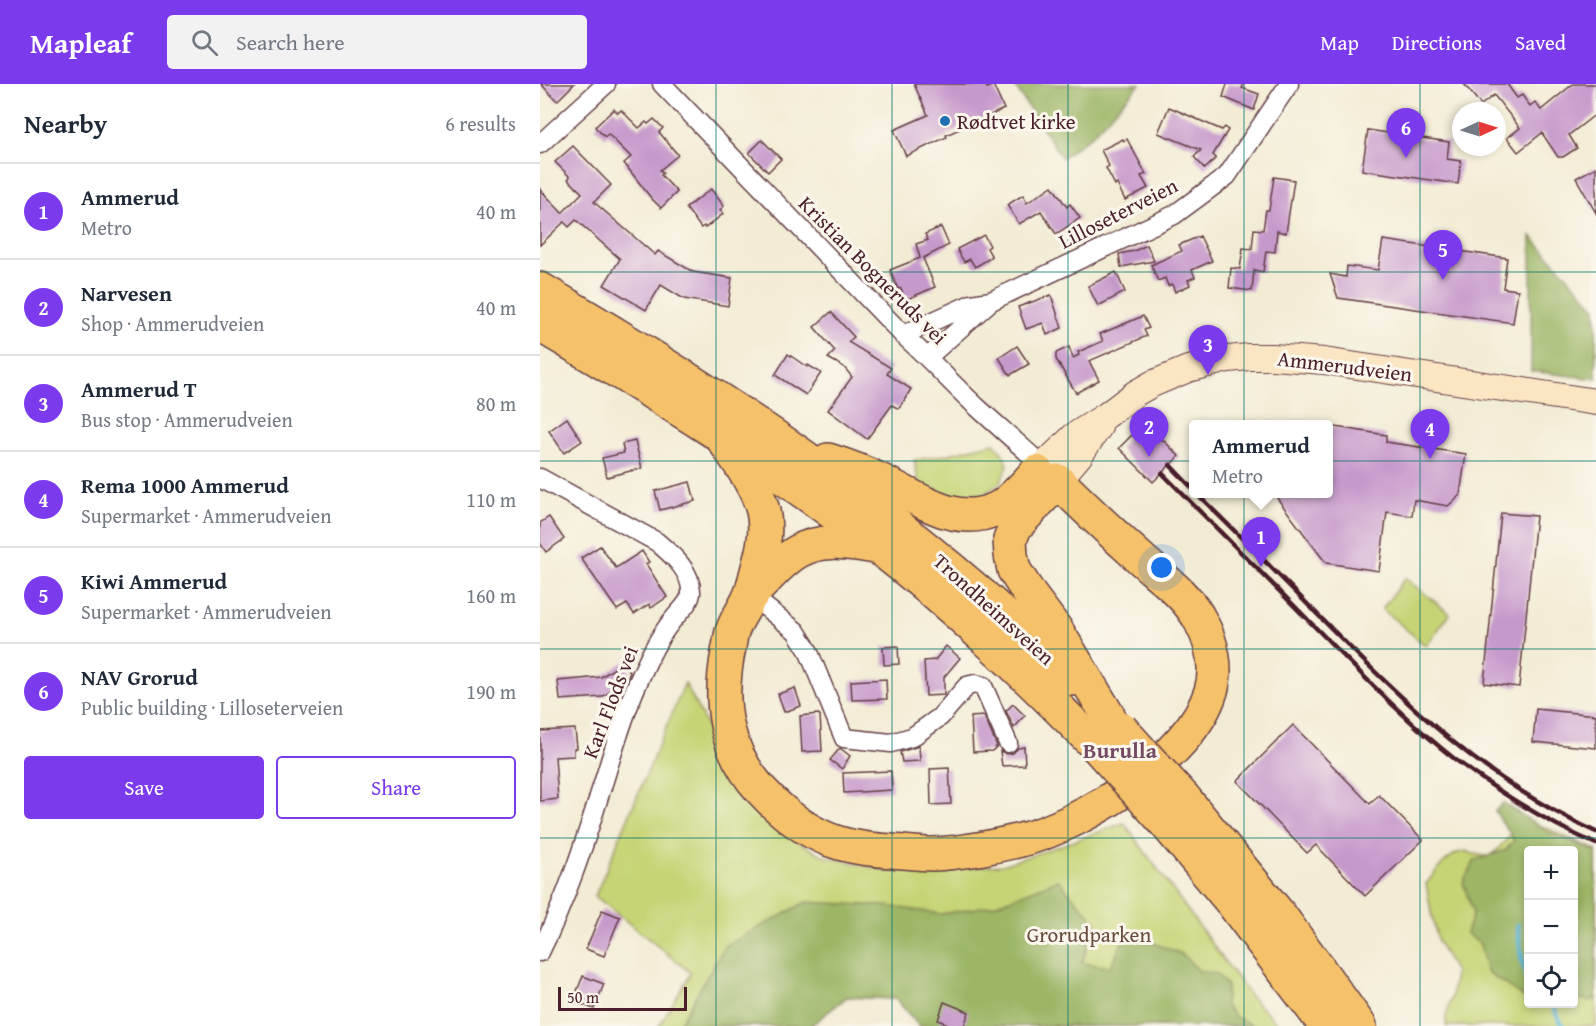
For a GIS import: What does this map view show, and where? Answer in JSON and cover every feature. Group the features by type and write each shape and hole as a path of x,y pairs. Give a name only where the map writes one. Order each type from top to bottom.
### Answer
{"highway":[{"name":"Trondheimsveien","path":"540,289 600,324 790,447 870,503 944,562 1036,644 1173,809 1282,918 1360,1026"},
{"name":"Trondheimsveien","path":"540,325 723,438 783,478 878,547 962,615 988,640 1109,731"},
{"path":"723,438 760,500 765,533 764,546 750,596 733,629 723,686 724,713 730,740 745,770 761,790 807,829 839,843 888,851 932,854 975,849 1024,839 1064,824 1106,803 1149,773 1185,736 1203,713 1212,689 1215,663 1201,621 1183,597 1050,474"},
{"path":"790,447 873,477 904,491 926,505 961,515 975,515 997,509 1050,474"},
{"path":"1050,474 1015,527 1010,540 1014,570 1057,631 1109,731"},
{"path":"750,596 788,558 813,545 836,542 878,547"},
{"name":"Trondheimsveien","path":"1173,809 1240,913 1326,1026"}],"street":[{"path":"540,144 606,84"},
{"name":"Kristian Bogneruds vei","path":"662,84 903,335 928,357 976,407 1023,447 1050,474"},
{"name":"Lilloseterveien","path":"903,335 971,304 990,301 1174,215 1227,176 1289,84"},
{"name":"Lilloseterveien","path":"928,357 990,301"},
{"name":"Ammerudveien","path":"1050,474 1074,436 1136,393 1168,377 1208,363 1249,357 1324,361 1596,402"},
{"name":"Karl Flods vei","path":"540,478 657,542 681,565 687,575 691,592 686,605 673,620 652,653 628,706 567,894 540,952"},
{"path":"750,596 796,631 808,650 844,738 891,743 912,737 940,717 967,686 975,684 983,686 1008,743"}],"green space":[{"path":"1013,84 1140,84 1092,135 1062,158"},
{"path":"1531,236 1596,308 1596,379 1531,371"},
{"path":"994,443 1008,465 1000,483 982,496 955,497 919,483 914,460"},
{"path":"1405,578 1450,614 1426,646 1382,609"},
{"name":"Grorudparken","path":"685,683 738,787 784,834 824,856 888,871 1002,865 1124,823 1250,996 1280,1026 919,1026 896,999 847,997 810,1026 659,1026 691,973 595,896"},
{"path":"1503,803 1548,832 1596,851 1596,998 1588,1001 1578,997 1578,846 1524,846 1524,997 1487,972 1480,944 1466,933 1473,913 1463,882 1475,860 1506,850 1514,840 1495,811"},
{"path":"1526,819 1596,850 1596,1026 1446,1026 1455,972 1438,942 1426,884 1449,858 1461,852 1490,857"},
{"path":"1058,880 1096,922 1082,963 1110,967 1127,933 1182,954 1199,971 1217,974 1227,986 1225,1005 1235,1017 1254,1026 919,1026 896,999 847,997 810,1026 678,1026 725,946 806,902 886,906 942,914 994,905"}],"building":[{"path":"541,84 574,84 557,101"},
{"name":"Rødtvet kirke","path":"914,84 985,84 987,88 993,85 1004,109 906,156 894,130 928,115"},
{"path":"1227,84 1244,84 1242,88 1259,94 1254,110 1223,97"},
{"path":"1464,84 1507,84 1517,98 1522,95 1530,106 1535,102 1541,110 1573,84 1596,84 1596,114 1569,135 1577,148 1563,157 1558,157 1542,133 1518,152 1507,138 1520,128 1506,110 1506,102 1500,102 1494,95 1485,102 1479,102"},
{"path":"1169,107 1222,130 1225,127 1228,130 1213,155 1216,158 1205,169 1194,157 1201,150 1158,133"},
{"path":"614,109 618,113 621,110 639,128 654,119 663,128 659,132 678,155 660,170 663,173 661,175 677,192 661,208 624,163 631,157 608,134 605,137 595,127"},
{"path":"1368,130 1449,142 1447,159 1461,161 1458,184 1362,170"},
{"path":"1123,139 1124,141 1127,139 1146,174 1141,176 1148,188 1125,200 1106,168 1109,166 1101,150"},
{"path":"762,140 781,159 768,172 749,153"},
{"path":"573,146 611,185 594,202 655,255 658,251 693,272 732,278 728,306 684,299 661,285 646,310 604,285 620,259 576,220 569,227 564,222 540,245 540,189 562,213 582,193 555,162"},
{"path":"1596,167 1596,213 1576,178"},
{"path":"1274,177 1294,180 1286,233 1277,231 1275,252 1266,251 1263,272 1254,270 1252,291 1229,288 1231,268 1240,269 1243,248 1252,249 1254,229 1263,230 1266,210 1269,210"},
{"path":"1052,186 1067,207 1070,204 1080,218 1056,234 1041,211 1019,224 1007,205 1023,195 1027,203"},
{"path":"711,189 724,206 720,210 723,214 705,228 704,226 701,228 686,208"},
{"path":"941,227 949,245 923,258 935,287 905,300 890,270 920,258 916,244 928,240 925,234"},
{"path":"984,235 990,246 987,248 992,257 975,267 970,259 964,262 957,249"},
{"path":"1200,236 1212,261 1192,270 1195,277 1188,280 1190,285 1175,292 1172,284 1168,286 1165,278 1158,281 1151,265 1182,251 1179,245"},
{"path":"1383,240 1507,258 1503,288 1518,290 1513,323 1338,298 1330,274 1346,277 1347,266 1378,270"},
{"path":"1147,245 1154,261 1121,267 1119,254"},
{"path":"1116,272 1125,292 1098,306 1088,286"},
{"path":"1051,295 1062,328 1047,335 1043,323 1026,329 1018,307"},
{"path":"831,312 854,337 848,342 891,368 887,374 911,389 899,409 892,405 867,439 828,410 852,377 844,367 828,358 835,351 814,327"},
{"path":"1143,316 1149,328 1144,330 1147,336 1089,361 1099,380 1076,393 1056,359 1056,353 1069,347 1073,358 1079,355 1078,352 1103,341 1100,334"},
{"path":"1017,346 1029,364 1010,375 999,358"},
{"path":"788,354 821,373 806,395 775,375"},
{"path":"567,418 582,441 564,453 549,431"},
{"path":"1145,422 1179,456 1153,482 1119,448"},
{"path":"1333,427 1386,435 1386,442 1466,454 1460,495 1448,506 1414,500 1412,516 1387,512 1379,571 1326,563 1277,498 1333,498"},
{"path":"635,441 642,468 607,477 602,458 624,453 622,444"},
{"path":"690,482 695,501 660,510 655,491"},
{"path":"1501,513 1536,516 1519,687 1484,683"},
{"path":"549,517 564,539 546,552 540,543 540,523"},
{"path":"600,546 616,568 642,551 649,562 646,564 667,597 651,608 649,604 634,614 627,604 617,610 581,558"},
{"path":"898,646 899,664 884,665 883,647"},
{"path":"946,646 960,658 944,677 944,695 926,696 924,661 935,660"},
{"path":"624,662 630,672 627,680 602,697 560,700 558,681 601,677"},
{"path":"886,679 887,699 852,700 851,681"},
{"path":"795,688 801,706 784,712 778,694"},
{"path":"1013,704 1025,716 1014,728 1006,711"},
{"path":"1536,709 1596,715 1596,748 1533,742"},
{"path":"820,715 822,751 802,752 800,716"},
{"path":"984,716 997,746 992,751 973,752 971,717"},
{"path":"1293,725 1370,804 1379,795 1423,840 1365,896 1316,845 1307,853 1237,781"},
{"path":"575,729 577,748 574,748 574,756 555,757 558,799 540,801 540,731"},
{"path":"919,746 920,761 902,762 900,752"},
{"path":"1024,747 1025,765 1002,766 1000,751 1007,754 1013,753 1018,748"},
{"path":"840,748 850,756 842,769 830,760"},
{"path":"949,768 951,804 931,805 930,769"},
{"path":"891,771 892,790 844,793 843,773"},
{"path":"602,910 620,917 604,956 586,949"},
{"path":"583,976 604,984 594,1009 573,1001"},
{"path":"944,1002 969,1012 964,1026 952,1026 938,1020"}],"waterway":[{"path":"1518,925 1524,967"},
{"path":"1554,1008 1563,1026"}],"railway":[{"path":"1170,465 1189,485"},
{"path":"1162,473 1417,728 1456,760 1506,795 1559,826 1596,844"},
{"path":"1201,498 1386,682 1450,739 1519,790 1596,832"}],"place":[{"name":"Rødtvet kirke","path":"945,121"},
{"name":"NAV Grorud","path":"1406,158"},
{"name":"Kiwi Ammerud","path":"1443,280"},
{"name":"Ammerud T","path":"1208,375"},
{"name":"Narvesen","path":"1149,457"},
{"name":"Rema 1000 Ammerud","path":"1430,459"},
{"name":"Ammerud","path":"1261,567"}],"district":[{"name":"Burulla","path":"1120,750"}]}
